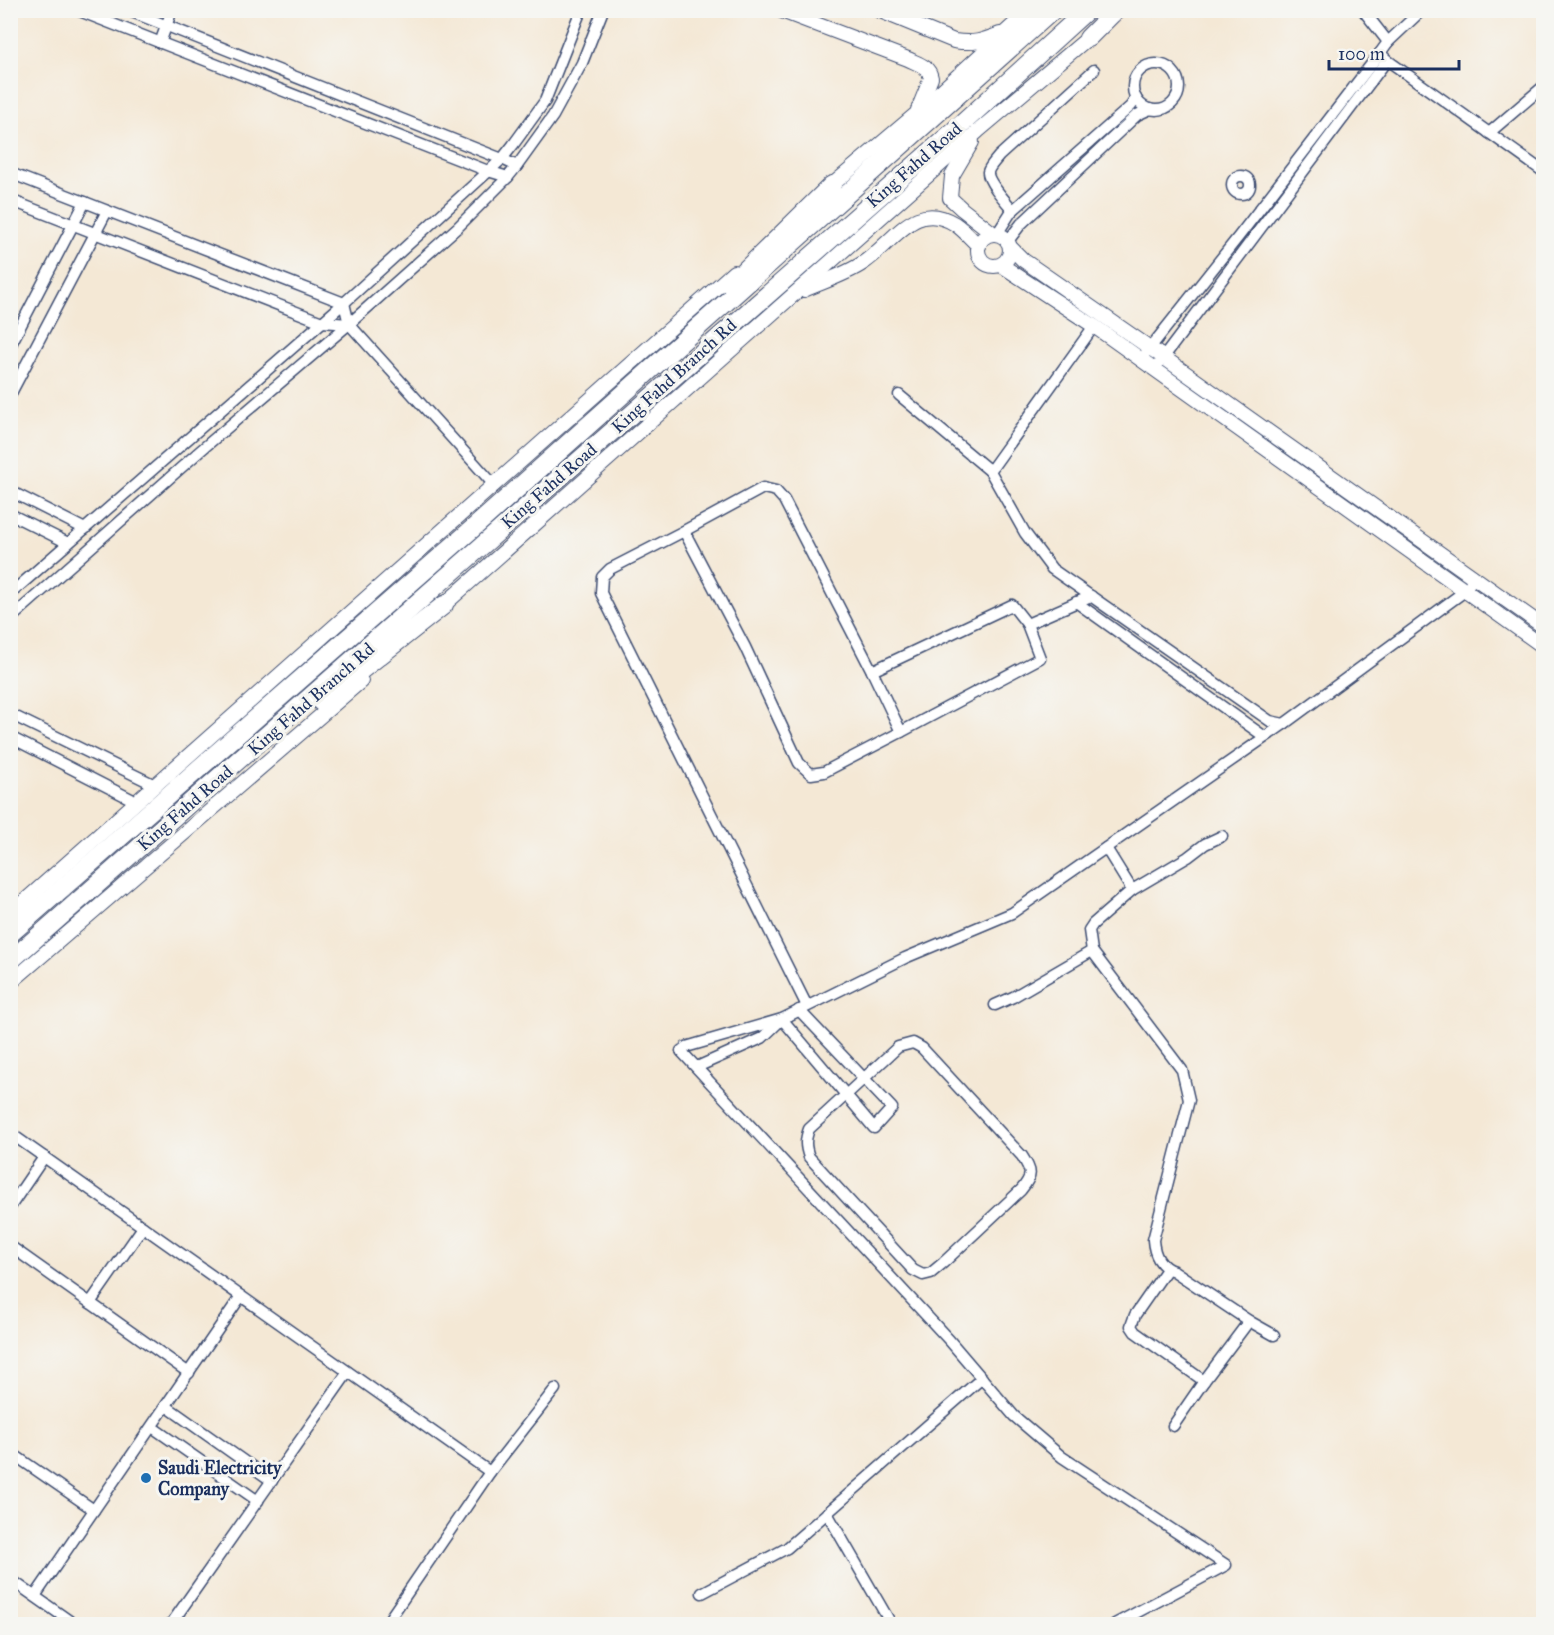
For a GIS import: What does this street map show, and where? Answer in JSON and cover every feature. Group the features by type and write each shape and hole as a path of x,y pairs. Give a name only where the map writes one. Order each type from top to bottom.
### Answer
{"highway":[{"name":"King Fahd Road","path":"10,934 559,452 1053,10"},
{"name":"King Fahd Road","path":"10,961 1087,10"},
{"path":"1088,38 1117,10"},
{"path":"559,452 832,185"},
{"path":"183,810 268,741 444,606"}],"main road":[{"path":"779,10 926,67 931,78 916,114"},
{"path":"878,10 966,43 978,43 1007,31"},
{"name":"King Fahd Branch Rd","path":"10,914 832,185 916,114 1030,10"},
{"name":"King Fahd Branch Rd","path":"10,983 349,691 978,131 1088,38"},
{"path":"978,131 952,176 950,198 962,209 1002,239 1023,260 1150,347 1544,627"},
{"path":"792,296 863,264 913,221 924,216 940,216 957,225 979,246"},
{"path":"1002,239 984,237 979,246 979,254 983,262 991,266 1001,265 1094,326 1544,647"},
{"path":"1001,265 1007,259 1002,239"}],"street":[{"path":"76,10 507,177"},
{"path":"127,10 517,166"},
{"path":"160,43 172,10"},
{"path":"10,594 344,303 502,159 545,101 581,10"},
{"path":"10,619 200,451 349,324 458,227 507,177 553,116 582,63 603,10"},
{"path":"1363,10 1388,42"},
{"path":"1154,370 1267,209 1383,56 1388,42 1422,10"},
{"path":"1383,56 1544,172"},
{"path":"1002,239 1137,115 1150,109 1164,108 1173,102 1178,93 1178,82 1168,68 1153,65 1143,69 1134,82 1136,98 1143,106 1150,109"},
{"path":"1015,208 1001,187 994,185 988,177 988,170 999,156 1094,70"},
{"path":"1489,133 1544,86"},
{"path":"1002,239 1015,208 1131,105 1136,98"},
{"path":"1091,140 1099,150"},
{"path":"10,173 344,303"},
{"path":"1246,176 1250,186 1267,209 1235,192 1232,186 1235,177 1246,176"},
{"path":"1041,184 1051,195"},
{"path":"1241,194 1247,192 1250,186"},
{"path":"10,200 322,322 349,324"},
{"path":"10,346 85,202"},
{"path":"1140,360 1267,209"},
{"path":"10,395 107,211"},
{"path":"344,303 349,324 495,486"},
{"path":"990,471 1094,326"},
{"path":"899,395 990,471 1025,533 1052,569 1270,721 1284,724"},
{"path":"782,1019 874,1128 892,1108 803,1008 601,593 602,577 610,569 763,488 776,491 784,500 872,671 900,732"},
{"path":"10,491 85,529"},
{"path":"10,514 68,543"},
{"path":"684,531 745,647 799,763 811,774 824,772 1040,658 1028,624 1012,605 872,671"},
{"path":"1115,1624 1226,1565 1062,1457 1014,1416 950,1341 681,1050 782,1019 905,958 1012,913 1284,724 1465,591 1474,577"},
{"path":"1028,624 1091,596"},
{"path":"1076,602 1265,737"},
{"path":"10,714 155,785"},
{"path":"10,737 137,802"},
{"path":"1222,836 1205,844 1188,857 1132,890 1089,930 1092,951 1182,1070 1189,1100 1153,1240 1154,1254 1167,1269 1174,1271 1274,1335"},
{"path":"1106,848 1132,890"},
{"path":"994,1005 1013,997 1092,951"},
{"path":"697,1067 762,1038 782,1019"},
{"path":"913,1042 922,1048 1022,1156 1030,1170 1029,1180 931,1273 923,1275 913,1270 809,1157 805,1146 809,1129 847,1095 898,1047 913,1042"},
{"path":"10,1133 490,1472"},
{"path":"10,1207 44,1157"},
{"path":"90,1303 143,1227"},
{"path":"10,1246 189,1373"},
{"path":"1167,1269 1135,1315 1131,1326 1135,1332 1204,1381"},
{"path":"35,1596 241,1296"},
{"path":"1173,1426 1250,1321"},
{"path":"171,1624 348,1372"},
{"path":"702,1593 787,1548 982,1378"},
{"path":"386,1624 490,1472 555,1389"},
{"path":"166,1406 272,1481"},
{"path":"152,1427 258,1501"},
{"path":"10,1452 94,1510"},
{"path":"827,1513 890,1622"},
{"path":"10,1578 74,1624"}],"place":[{"name":"Saudi Electricity Company","path":"146,1478"}]}
